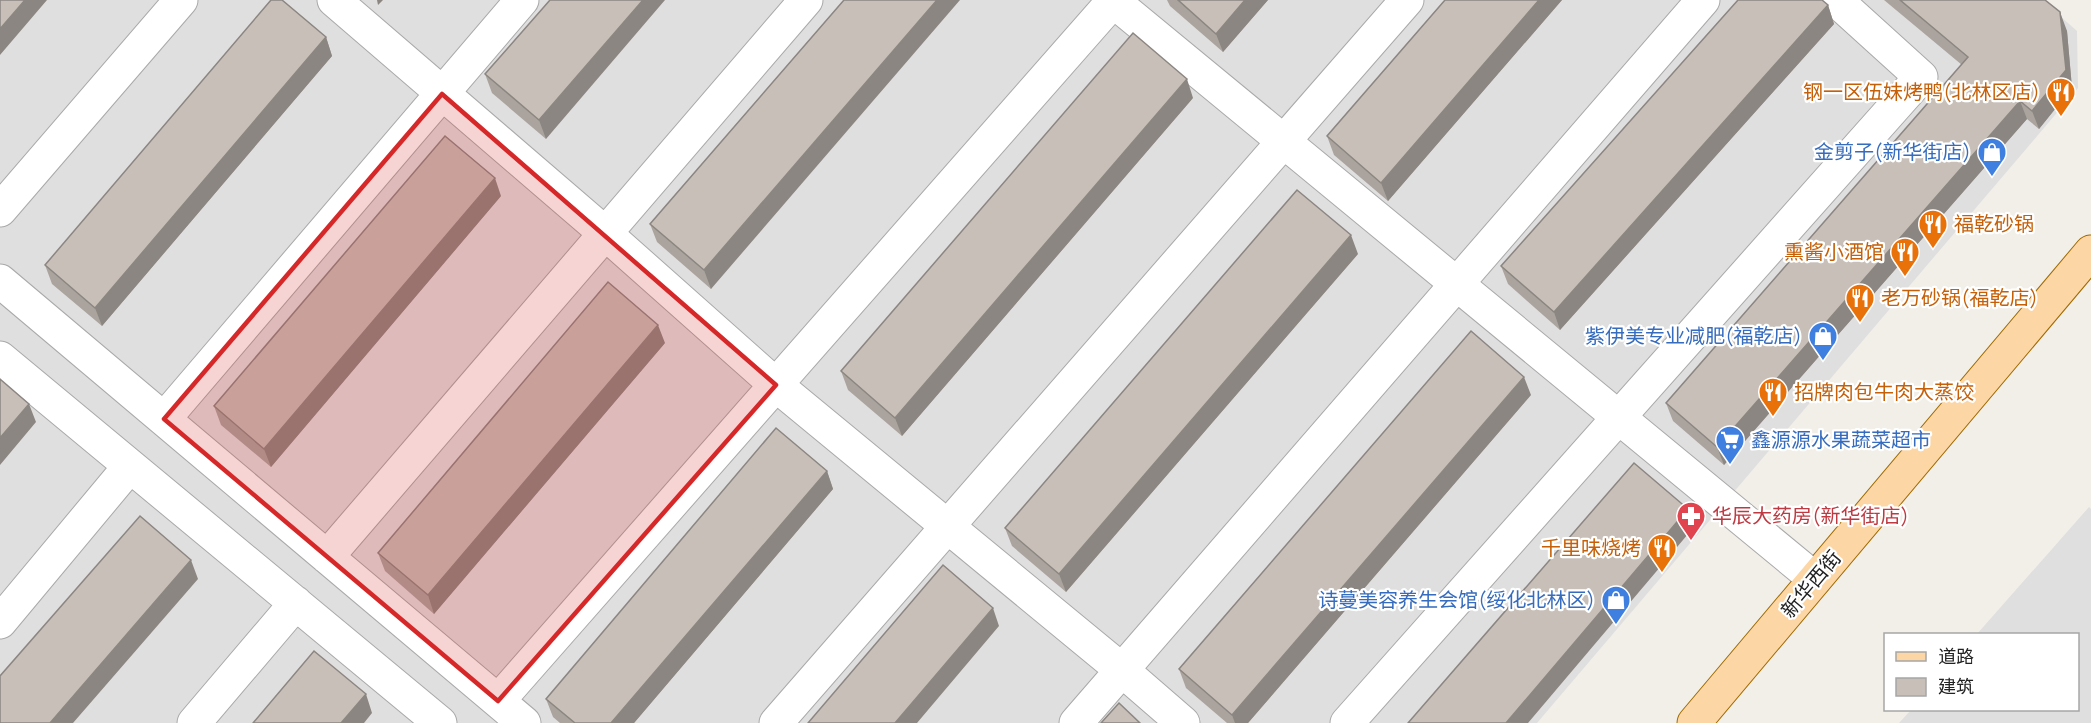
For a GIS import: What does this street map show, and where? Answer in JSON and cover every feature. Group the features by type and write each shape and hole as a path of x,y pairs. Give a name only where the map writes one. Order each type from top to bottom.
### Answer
{"main road":[{"name":"新华西街","path":"1694,723 2091,252"}],"street":[{"path":"0,210 181,0"},
{"path":"334,0 606,234 776,385 1123,670 1183,723"},
{"path":"164,419 522,0"},
{"path":"327,557 806,0"},
{"path":"498,701 1113,0 1815,579"},
{"path":"776,723 1407,0"},
{"path":"1076,723 1703,0"},
{"path":"1347,723 1921,77 1836,0"},
{"path":"0,281 524,723"},
{"path":"0,358 441,723"},
{"path":"0,622 130,466"},
{"path":"194,723 296,603"}],"highlighted area":[{"path":"442,94 776,385 498,701 164,419"}],"shaded area":[{"path":"0,0 2042,0 2077,31 2078,88 1537,723 0,723"},
{"path":"2089,507 2091,509 2091,723 1899,723 1910,711 2079,711 2079,633 1978,633"}],"building":[{"path":"0,0 25,0 0,29"},
{"path":"271,0 282,0 326,37 95,308 45,265"},
{"path":"550,0 643,0 539,120 485,74"},
{"path":"844,0 937,0 704,270 650,224"},
{"path":"1178,0 1245,0 1216,34"},
{"path":"1445,0 1539,0 1381,183 1327,136"},
{"path":"1738,0 1822,0 1828,5 1554,312 1501,266"},
{"path":"1900,0 2045,0 2060,12 2066,70 2032,111 2020,101 1717,447 1666,403 1968,57"},
{"path":"1133,33 1187,79 895,418 841,371"},
{"path":"445,136 495,178 264,449 214,406"},
{"path":"1297,190 1351,235 1059,574 1005,528"},
{"path":"608,282 658,325 428,595 378,553"},
{"path":"1471,331 1524,377 1232,715 1179,669"},
{"path":"0,379 29,404 0,438"},
{"path":"776,428 827,471 611,723 575,723 546,699"},
{"path":"1634,463 1688,509 1506,723 1408,723"},
{"path":"140,516 191,560 50,723 0,723 0,676"},
{"path":"943,565 993,608 895,723 808,723"},
{"path":"314,651 366,694 341,723 253,723"},
{"path":"1119,703 1140,723 1101,723"}],"place":[{"name":"钢一区伍妹烤鸭(北林区店)","path":"2061,118"},
{"name":"金剪子(新华街店)","path":"1992,178"},
{"name":"福乾砂锅","path":"1933,250"},
{"name":"熏酱小酒馆","path":"1905,278"},
{"name":"老万砂锅(福乾店)","path":"1860,324"},
{"name":"紫伊美专业减肥(福乾店)","path":"1823,362"},
{"name":"招牌肉包牛肉大蒸饺","path":"1773,418"},
{"name":"鑫源源水果蔬菜超市","path":"1730,466"},
{"name":"华辰大药房(新华街店)","path":"1691,542"},
{"name":"千里味烧烤","path":"1662,574"},
{"name":"诗蔓美容养生会馆(绥化北林区)","path":"1616,626"}]}
